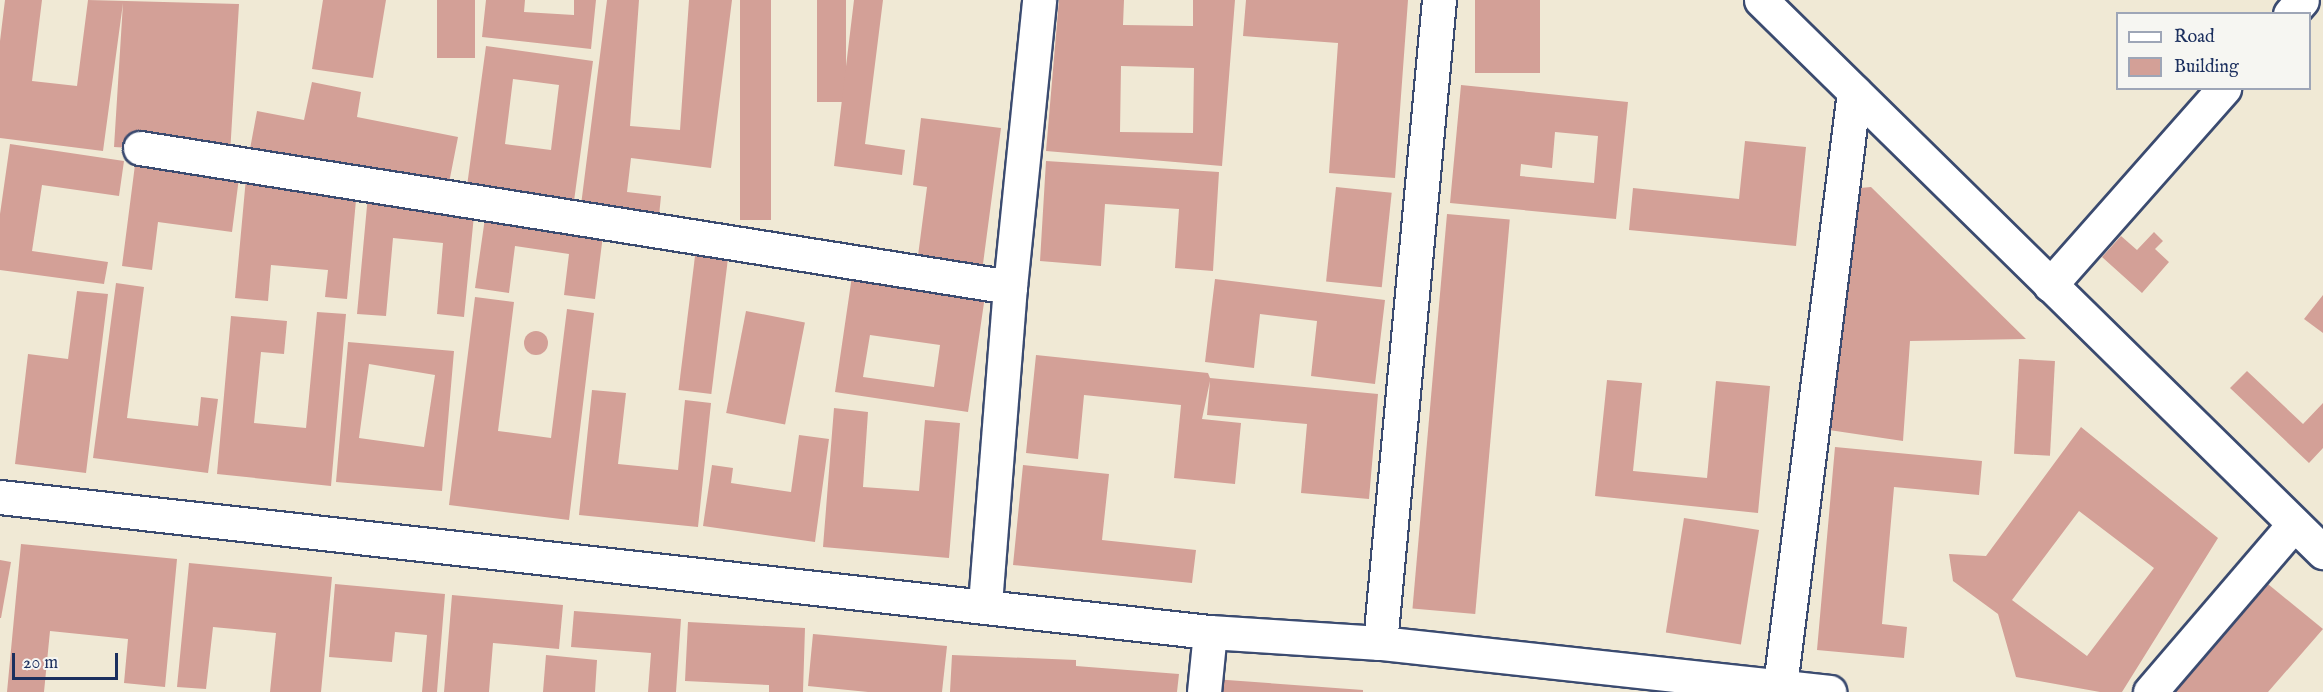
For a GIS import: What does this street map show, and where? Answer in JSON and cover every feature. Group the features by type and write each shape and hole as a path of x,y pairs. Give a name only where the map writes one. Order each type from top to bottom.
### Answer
{"street":[{"path":"985,604 1010,287 1039,0"},
{"path":"1380,643 1439,0"},
{"path":"1761,0 2323,552"},
{"path":"2292,12 2302,0"},
{"path":"2050,285 2222,90"},
{"path":"1780,686 1854,92"},
{"path":"140,148 1010,287"},
{"path":"0,497 985,604 1210,632 1380,643 1597,680 1780,686 1829,692"},
{"path":"2150,692 2294,524"},
{"path":"1204,692 1210,632"}],"building":[{"path":"5,0 42,0 32,81 77,86 88,0 239,4 230,154 114,147 123,3 103,151 0,138 0,41"},
{"path":"323,0 386,0 373,78 312,69"},
{"path":"437,0 475,0 475,58 437,58"},
{"path":"486,0 525,0 524,12 574,15 574,0 596,0 591,49 482,37"},
{"path":"607,0 639,0 630,126 680,130 689,0 732,0 711,168 631,158 627,192 661,196 659,216 581,205"},
{"path":"740,0 771,0 771,220 740,220"},
{"path":"817,0 846,0 846,102 817,102"},
{"path":"854,0 883,0 865,144 905,150 902,175 834,166"},
{"path":"1059,0 1124,0 1123,25 1193,26 1193,0 1235,0 1222,166 1046,151","holes":["1121,66 1194,68 1193,133 1120,132"]},
{"path":"1246,0 1408,0 1395,178 1329,173 1338,43 1243,36"},
{"path":"1475,0 1540,0 1540,73 1475,73"},
{"path":"486,46 593,61 574,201 467,186","holes":["513,79 559,85 551,150 505,144"]},
{"path":"312,82 361,92 357,117 458,137 448,188 250,149 257,111 304,120"},
{"path":"1461,85 1628,102 1616,219 1450,203","holes":["1555,132 1598,136 1594,183 1520,176 1521,164 1552,168"]},
{"path":"921,118 1001,128 981,279 916,271 927,187 913,185"},
{"path":"1745,141 1806,147 1796,246 1629,230 1633,188 1739,199"},
{"path":"10,144 124,161 119,196 42,185 32,251 108,262 104,284 0,270 0,214"},
{"path":"136,157 240,170 232,232 158,222 152,270 122,266"},
{"path":"1046,161 1219,172 1213,271 1175,268 1179,209 1105,204 1101,266 1040,261"},
{"path":"246,178 357,189 347,299 325,297 328,270 271,265 268,301 235,298"},
{"path":"1336,187 1392,193 1382,287 1326,281"},
{"path":"1871,187 2026,339 1910,341 1903,441 1829,430 1860,188"},
{"path":"368,195 475,205 464,317 437,314 443,243 393,238 386,316 357,314"},
{"path":"486,211 604,227 595,299 564,295 569,254 515,246 509,293 475,288"},
{"path":"1447,214 1510,219 1475,614 1412,608"},
{"path":"2154,232 2163,241 2155,249 2169,262 2142,293 2102,257 2121,236 2137,250"},
{"path":"696,248 729,252 711,394 679,390"},
{"path":"852,276 985,296 968,412 835,392","holes":["870,335 940,345 934,387 863,377"]},
{"path":"1215,279 1385,300 1375,384 1311,376 1317,321 1260,314 1254,368 1205,362"},
{"path":"116,283 144,287 127,418 198,426 201,397 218,399 208,473 93,458"},
{"path":"77,291 108,294 86,473 15,464 28,354 68,359"},
{"path":"2323,295 2323,333 2304,319"},
{"path":"475,297 514,302 498,431 551,438 567,309 594,313 569,520 449,505"},
{"path":"746,311 805,322 785,425 726,413"},
{"path":"317,312 346,314 331,486 217,474 231,316 287,321 284,354 261,352 254,423 306,428"},
{"path":"536,331 544,335 548,343 544,351 536,355 528,351 524,343 528,335"},
{"path":"348,342 454,351 442,491 336,482","holes":["369,364 435,375 424,447 359,438"]},
{"path":"1036,355 1208,373 1210,378 1378,394 1369,499 1301,493 1307,424 1207,415 1210,381 1202,419 1241,423 1235,484 1174,478 1181,405 1084,395 1078,459 1026,453"},
{"path":"2019,359 2055,361 2050,456 2014,454"},
{"path":"2247,371 2303,424 2323,403 2323,448 2309,463 2230,388"},
{"path":"1607,380 1642,383 1633,471 1707,478 1716,381 1770,386 1758,513 1595,496"},
{"path":"592,390 626,393 618,464 678,470 685,400 711,403 698,527 579,515"},
{"path":"834,408 868,412 863,487 919,491 925,420 960,423 949,558 823,547"},
{"path":"2081,427 2218,538 2122,692 2100,692 2016,677 1998,614 1953,581 1949,554 1986,556","holes":["2079,511 2154,568 2087,656 2012,600"]},
{"path":"799,435 829,439 815,542 703,526 712,465 733,468 731,483 791,492"},
{"path":"1835,447 1982,461 1979,495 1894,487 1882,624 1907,627 1904,658 1817,650"},
{"path":"1023,465 1109,474 1102,540 1196,550 1192,583 1013,565"},
{"path":"1684,518 1759,530 1741,644 1666,633"},
{"path":"21,544 177,559 165,687 124,683 128,639 50,631 44,692 7,692"},
{"path":"0,560 11,562 1,618 0,618"},
{"path":"189,563 332,577 321,692 270,692 276,633 213,627 206,689 177,687"},
{"path":"2263,580 2323,629 2268,692 2167,692"},
{"path":"335,584 445,594 437,692 422,692 427,635 395,632 392,662 329,657"},
{"path":"452,595 563,605 559,649 493,643 489,692 444,692"},
{"path":"574,611 681,619 676,692 648,692 651,653 571,647"},
{"path":"688,622 805,628 803,692 769,692 769,685 685,681"},
{"path":"813,634 947,646 942,692 868,692 808,686"},
{"path":"546,655 597,660 595,692 543,692"},
{"path":"952,655 1076,660 1076,666 1179,674 1177,692 950,692"},
{"path":"1213,679 1363,690 1363,692 1212,692"}]}
